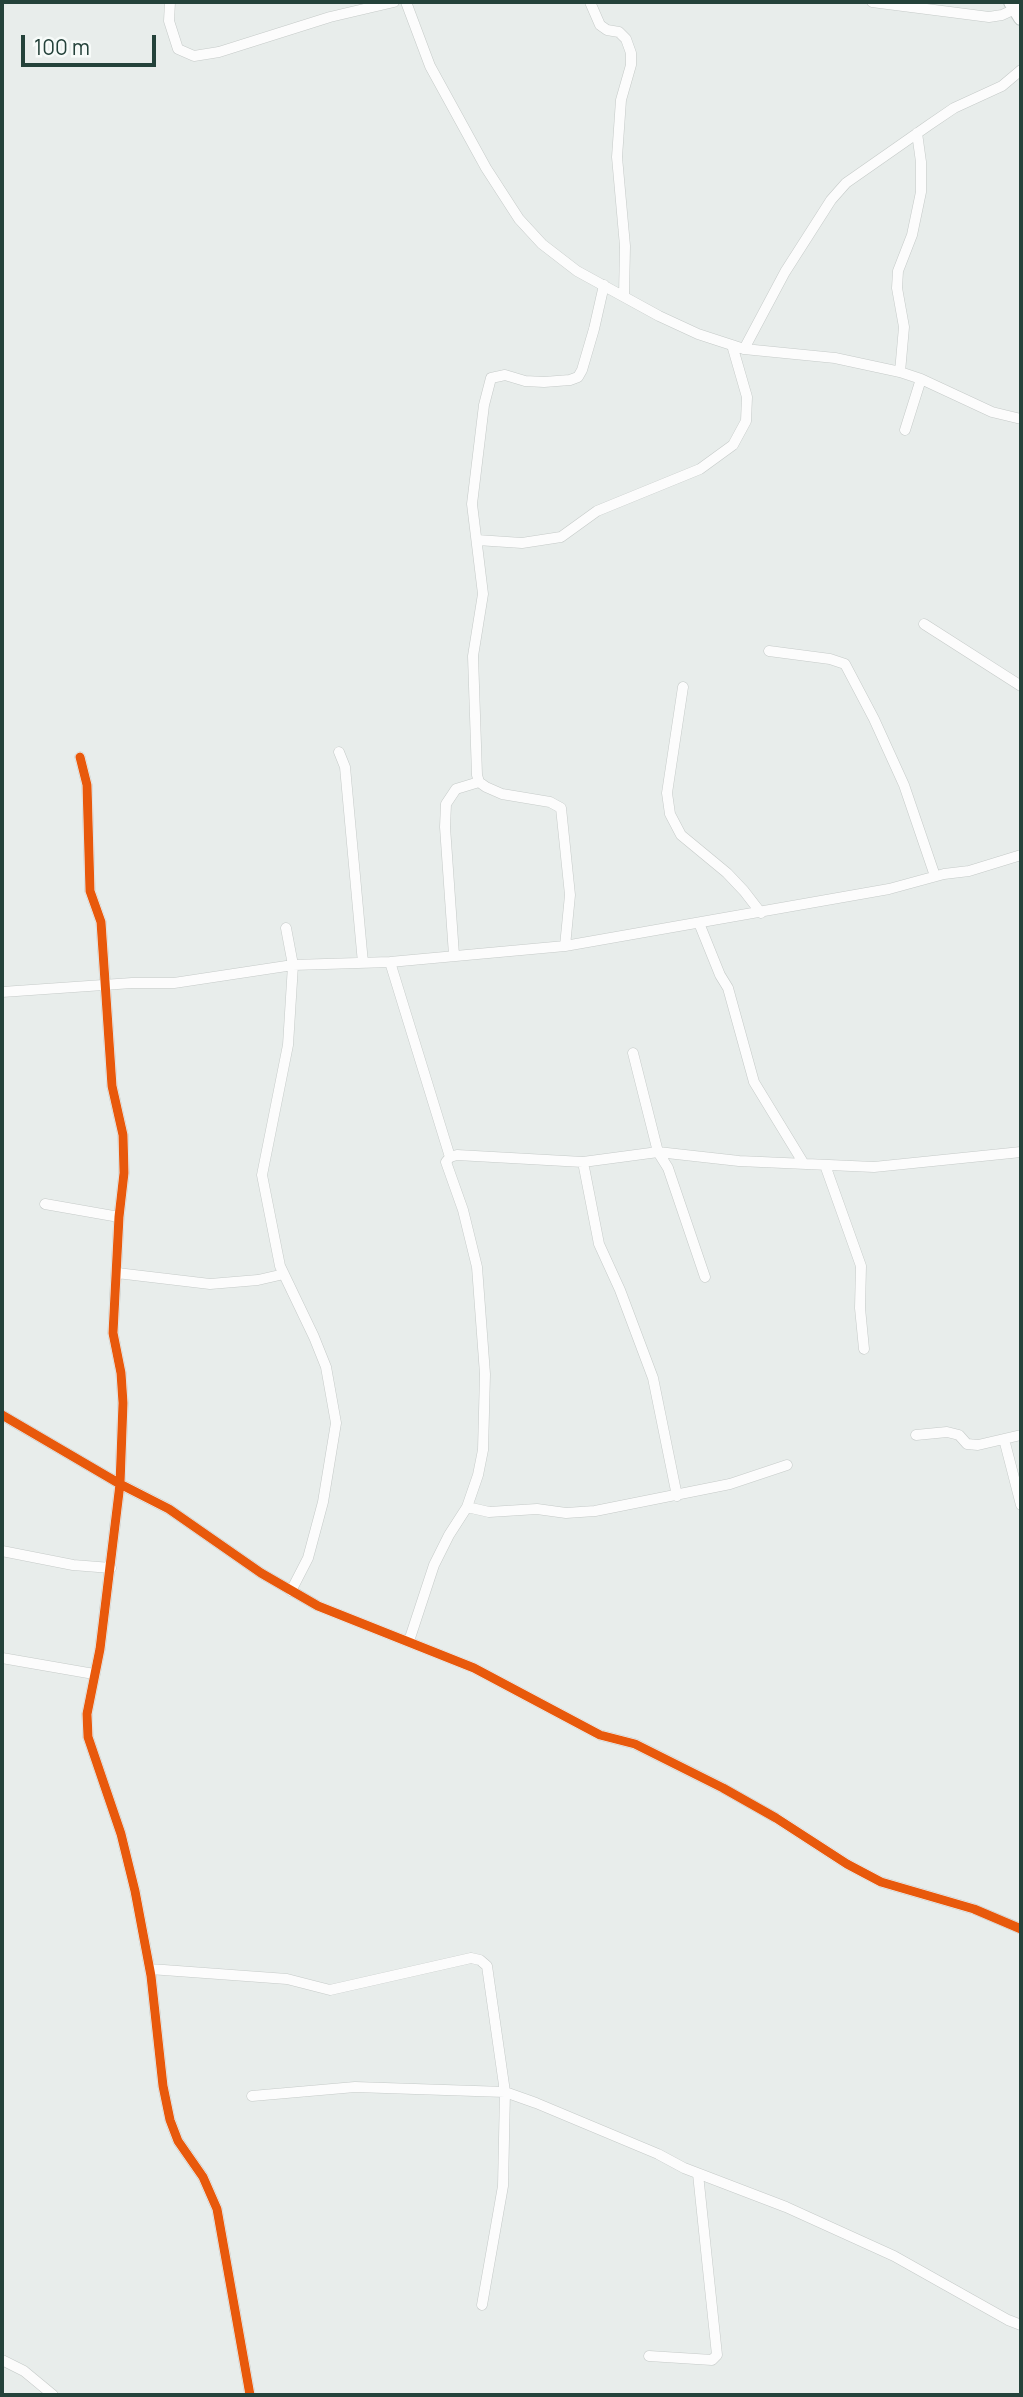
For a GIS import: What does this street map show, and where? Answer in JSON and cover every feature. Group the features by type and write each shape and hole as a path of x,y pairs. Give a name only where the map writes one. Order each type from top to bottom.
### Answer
{"street":[{"path":"170,2 169,21 178,49 194,56 219,52 330,17 394,2"},
{"path":"406,2 430,66 486,169 519,219 542,244 577,271 668,321 732,345 744,349 835,358 900,372 992,412 1021,419"},
{"path":"590,2 600,25 607,30 619,32 626,39 631,53 631,65 621,100 617,157 625,246 624,296"},
{"path":"872,2 989,16 1002,15 1016,9"},
{"path":"744,349 785,272 831,200 846,183 954,108 1002,86 1021,70"},
{"path":"900,372 904,327 897,288 898,271 912,235 921,192 917,133"},
{"path":"479,782 472,656 483,594 472,504 484,405 491,378 505,375 525,381 544,382 578,377 594,329 604,285"},
{"path":"477,540 522,543 561,537 597,511 700,469 733,445 746,421 747,397 732,345"},
{"path":"905,430 921,379"},
{"path":"924,624 1021,686"},
{"path":"769,651 830,659 845,664 904,785 935,876"},
{"path":"683,687 667,793 670,814 681,835 727,873 761,913"},
{"path":"340,752 345,767 363,963"},
{"path":"80,757 87,785 90,891 100,922 112,1086 123,1135 124,1173 113,1333 121,1373 123,1403 120,1484 111,1568 86,1714 88,1737 127,1854 150,1969 163,2087 170,2120 178,2141 203,2177 217,2208 250,2395"},
{"path":"454,955 445,827 446,804 456,789 479,782 502,794 550,802 561,808 570,895 565,946"},
{"path":"2,992 132,983 174,983 293,965 390,962 565,946 889,889 1021,855"},
{"path":"699,923 734,1006 754,1082 804,1164"},
{"path":"286,928 293,965 288,1045 262,1175 270,1226 284,1274 326,1367 336,1423 323,1502 308,1558 291,1591"},
{"path":"390,962 450,1157"},
{"path":"633,1053 658,1152 668,1168 705,1277"},
{"path":"409,1641 434,1565 467,1507 483,1450 485,1374 477,1267 463,1210 446,1162 450,1157 457,1155 583,1162 658,1152 739,1161 874,1167 915,1165 1021,1152"},
{"path":"583,1162 599,1244 620,1290 653,1378 677,1496"},
{"path":"825,1165 861,1266 860,1308 864,1349"},
{"path":"45,1204 119,1217"},
{"path":"117,1273 210,1284 258,1280 284,1274"},
{"path":"2,1415 120,1484 169,1509 261,1573 318,1606 474,1668 600,1735 635,1744 723,1788 881,1882 974,1909 1021,1929"},
{"path":"916,1435 947,1432 960,1435 967,1444 978,1445 1021,1435"},
{"path":"1004,1439 1021,1504"},
{"path":"467,1507 489,1512 537,1509 566,1513 595,1511 730,1484 787,1465"},
{"path":"2,1551 73,1565 111,1568"},
{"path":"2,1658 94,1674"},
{"path":"150,1969 287,1979 330,1990 471,1958 480,1960 487,1966 505,2092 503,2186 482,2305"},
{"path":"252,2096 355,2087 505,2092 536,2102 698,2174 786,2207 894,2256 1021,2325"},
{"path":"649,2356 712,2360 717,2356 698,2174"},
{"path":"2,2360 24,2371 53,2395"}],"cycle path":[{"path":"80,757 87,785 90,891 101,922 112,1086 123,1135 124,1173 113,1333 121,1373 123,1403 120,1484 100,1649 87,1714 88,1737 121,1834 135,1891 151,1976 163,2086 170,2120 178,2141 203,2177 217,2209 250,2395"},
{"path":"2,1415 120,1484 169,1509 261,1573 318,1606 474,1668 600,1735 635,1744 723,1788 881,1882 974,1909 1021,1929"}]}
